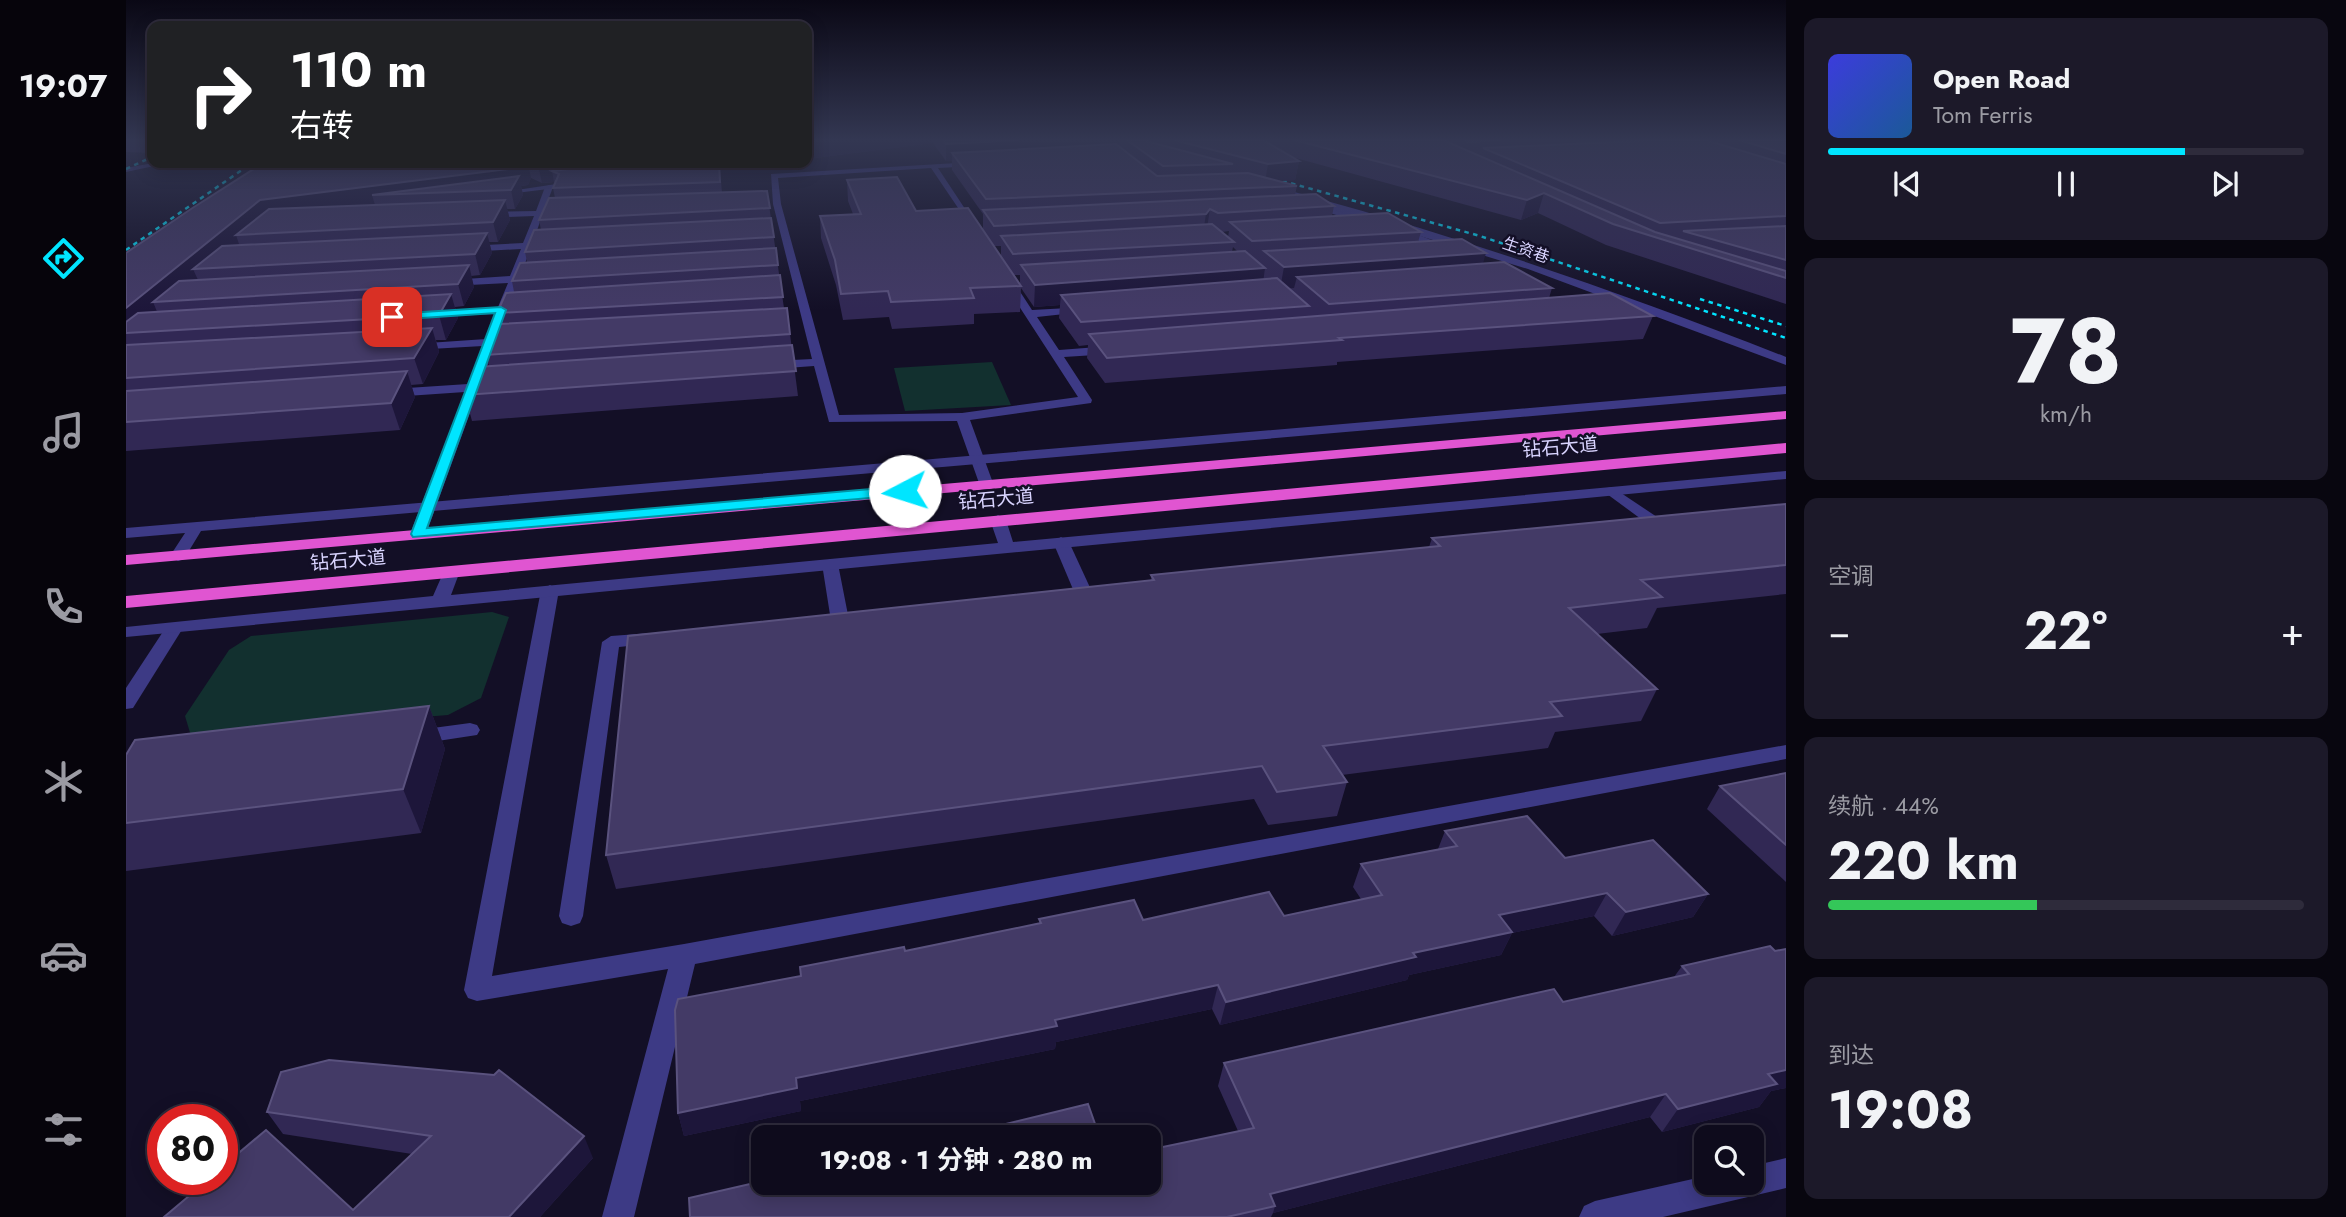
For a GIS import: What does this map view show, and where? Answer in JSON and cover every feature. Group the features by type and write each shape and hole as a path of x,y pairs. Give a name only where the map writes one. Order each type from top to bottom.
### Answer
{"highway":[{"name":"钻石大道","path":"126,561 986,483 1786,415"},
{"name":"钻石大道","path":"126,602 1786,448"}],"street":[{"path":"418,534 545,197"},
{"path":"776,197 834,419 962,417 1086,400 1005,276 1021,281"},
{"path":"953,197 973,228 984,223"},
{"name":"生资巷","path":"1290,197 1324,208"},
{"name":"生资巷","path":"1297,197 1382,219 1521,265 1726,337 1786,361"},
{"path":"764,205 777,204"},
{"path":"1297,210 1324,208 1428,238 1488,266"},
{"path":"472,216 579,212"},
{"path":"1347,229 1387,227"},
{"path":"771,232 784,232"},
{"path":"459,249 567,243"},
{"path":"1437,257 1465,255"},
{"path":"779,263 792,262"},
{"path":"444,283 553,277"},
{"path":"786,292 800,291"},
{"path":"419,315 528,308"},
{"path":"1029,314 1098,308"},
{"path":"794,325 808,324"},
{"path":"405,347 530,340"},
{"path":"1056,354 1122,349"},
{"path":"763,366 818,362"},
{"path":"376,394 501,385"},
{"path":"126,533 1786,390"},
{"path":"962,417 986,483"},
{"path":"126,632 1786,475"},
{"path":"1612,491 1674,530 1640,534"},
{"path":"998,520 1007,547"},
{"path":"178,556 197,527"},
{"path":"1061,542 1084,594"},
{"path":"830,564 833,621 867,618"},
{"path":"440,601 452,571"},
{"path":"550,590 477,990 684,955 1786,752"},
{"path":"126,703 174,628"},
{"path":"571,916 611,642 665,637"},
{"path":"401,739 470,730"},
{"path":"616,1211 684,955"},
{"path":"1764,1178 1786,1173"},
{"path":"1595,1217 1694,1194"}],"green space":[{"path":"992,362 1011,405 905,411 894,368"},
{"path":"492,612 509,617 481,698 448,715 191,736 185,716 229,650 251,636"}],"building":[{"path":"210,197 286,197 260,200 126,308 126,253"},
{"path":"768,197 770,208 539,220 549,198"},
{"path":"854,197 908,197 916,211 968,208 1021,286 970,288 974,298 891,302 888,291 841,294 835,260 820,216 861,214"},
{"path":"984,197 1039,197 986,199"},
{"path":"1258,197 1320,197 1334,206 1218,213 1210,209 1206,214 994,226 983,210"},
{"path":"1515,197 1535,197 1527,200"},
{"path":"1552,197 1574,197 1655,232 1786,271 1786,278 1613,224"},
{"path":"1598,197 1786,197 1786,216 1660,223"},
{"path":"505,200 493,222 236,235 269,209"},
{"path":"1388,213 1421,232 1252,241 1230,222"},
{"path":"771,218 774,237 525,252 534,230"},
{"path":"1212,224 1234,242 1013,254 1001,236"},
{"path":"1786,226 1786,260 1683,231"},
{"path":"487,233 475,254 193,269 222,246"},
{"path":"1462,239 1486,253 1284,267 1264,251"},
{"path":"776,248 778,265 512,281 520,263"},
{"path":"1245,251 1265,268 1035,285 1021,265"},
{"path":"1504,262 1552,288 1329,304 1297,277"},
{"path":"469,265 458,284 153,302 179,281"},
{"path":"780,275 783,297 497,313 506,293"},
{"path":"1277,278 1309,306 1081,322 1061,295"},
{"path":"1610,293 1653,316 1339,338 1342,340 1107,358 1089,334"},
{"path":"451,294 439,315 126,333 126,322 138,313"},
{"path":"787,308 790,334 486,355 499,324"},
{"path":"432,328 414,358 126,378 126,345"},
{"path":"792,345 796,371 465,395 477,367"},
{"path":"407,371 391,403 126,422 126,391"},
{"path":"1786,504 1786,565 1641,580 1662,597 1569,608 1657,689 1550,702 1562,716 1323,746 1347,782 1277,792 1262,766 606,855 628,636 1154,580 1151,575 1440,546 1432,538"},
{"path":"429,706 403,789 126,823 126,755 135,740"},
{"path":"1786,773 1786,845 1720,786"},
{"path":"1527,816 1565,858 1653,840 1708,894 1626,912 1607,893 1499,915 1512,932 1413,953 1416,957 1226,1002 1218,985 1055,1020 1057,1026 796,1078 797,1088 678,1113 675,1010 678,999 801,976 800,967 904,947 905,951 1041,923 1039,919 1134,900 1143,920 1269,892 1284,916 1382,895 1361,864 1457,846 1445,831"},
{"path":"1770,946 1775,951 1786,949 1786,1070 1768,1074 1777,1084 1678,1109 1666,1094 1270,1194 1275,1206 1227,1217 690,1217 689,1198 751,1184 751,1195 1161,1195 1161,1147 1254,1128 1224,1063 1554,989 1563,1002 1689,974 1682,966"},
{"path":"329,1060 494,1075 499,1070 584,1136 509,1217 164,1217 190,1195 238,1195 238,1154 266,1130 353,1210 431,1136 267,1112 281,1072"},
{"path":"1088,1104 1095,1125 1002,1125"}],"railway":[{"path":"126,250 203,197"},
{"path":"1340,197 1480,236 1786,338"},
{"path":"1700,299 1786,326"}],"route":[{"path":"392,317 501,310 418,534 905,491"}]}
